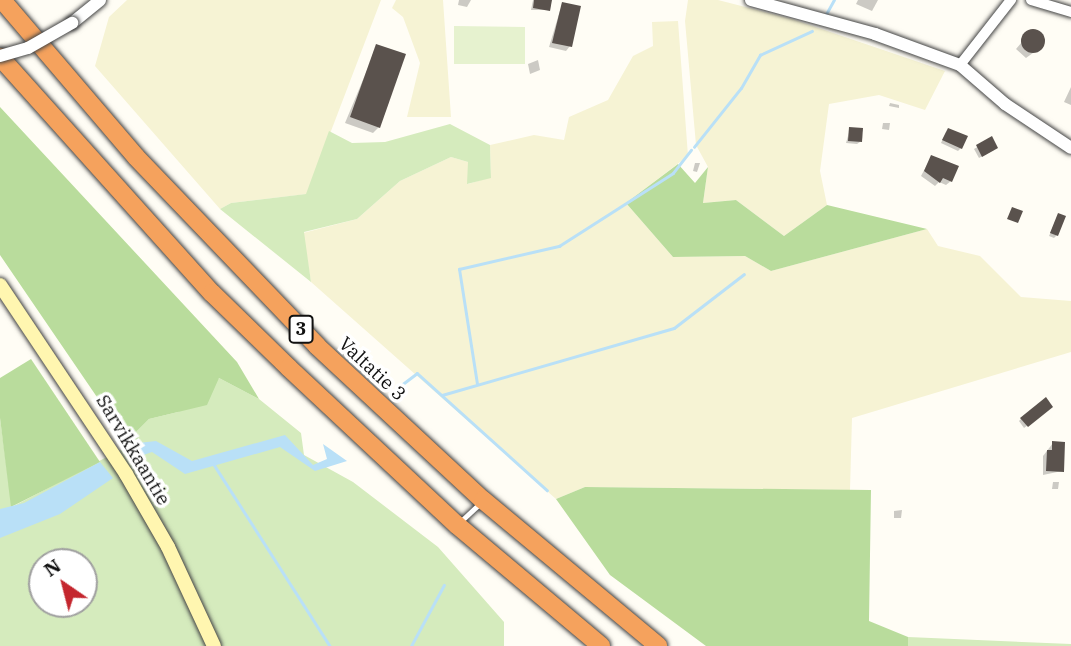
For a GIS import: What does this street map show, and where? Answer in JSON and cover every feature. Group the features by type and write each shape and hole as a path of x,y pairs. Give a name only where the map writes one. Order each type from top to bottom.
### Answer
{"highway":[{"name":"Valtatie 3","path":"2,0 118,136 242,270 365,393 483,500 658,646"},
{"name":"3","path":"0,57 212,293 457,525 601,646"}],"main road":[{"name":"Sarvikkaantie","path":"0,285 126,474 167,547 214,646"}],"street":[{"path":"0,57 28,48 72,23 100,0"},
{"path":"751,0 876,34 960,65 1005,104 1071,148"},
{"path":"960,65 1011,0"},
{"path":"1031,0 1071,12"}],"lane":[{"path":"457,525 483,500"}],"shaded area":[{"path":"127,0 381,0 307,194 231,203 220,209 95,66 109,17"},
{"path":"396,0 443,0 451,117 407,117 420,63 403,17 392,8"},
{"path":"688,0 718,0 792,19 945,71 925,110 879,95 829,104 820,171 827,205 784,236 736,200 703,203 708,167 696,145 685,21"},
{"path":"678,21 688,156 626,203 673,257 745,256 771,271 927,229 938,246 980,256 1021,297 1071,301 1071,352 852,418 850,490 585,487 556,499 311,282 303,233 357,219 400,181 451,157 468,162 468,184 491,177 490,145 534,135 564,140 569,117 608,100 633,56 653,46 652,22"}],"green space":[{"path":"454,26 525,27 525,64 454,64"},
{"path":"0,107 237,362 259,399 219,378 207,405 149,419 136,432 139,440 129,444 0,255"},
{"path":"450,124 490,145 491,178 467,184 468,162 451,157 400,181 357,219 304,232 311,282 220,209 231,203 306,194 329,131 352,143 385,142"},
{"path":"678,164 695,183 708,167 703,203 736,200 784,236 827,205 927,229 771,271 745,256 673,257 626,203"},
{"path":"31,359 100,462 11,507 0,418 0,378"},
{"path":"219,378 259,399 301,433 304,455 353,482 438,547 504,622 504,646 0,646 0,418 12,507 139,440 136,432 149,419 178,412"},
{"path":"585,487 871,490 869,621 908,637 908,646 706,646 610,575 556,499"},
{"path":"908,637 1071,644 1071,646 908,646"}],"water":[{"path":"285,435 313,465 327,459 323,444 347,461 315,471 280,447 185,474 152,452 135,458 129,444 156,441 192,461"},
{"path":"100,462 113,478 60,514 0,538 0,509 24,503"}],"building":[{"path":"534,0 552,0 550,11 533,8"},
{"path":"562,2 581,6 572,47 552,43"},
{"path":"1033,29 1041,33 1045,41 1041,49 1033,53 1025,49 1021,41 1025,33"},
{"path":"376,44 406,54 380,128 350,117"},
{"path":"849,127 863,128 862,142 848,141"},
{"path":"948,128 968,136 962,149 942,140"},
{"path":"992,136 998,148 982,157 976,145"},
{"path":"931,155 959,166 952,182 943,178 940,183 924,171"},
{"path":"1012,207 1023,211 1018,223 1007,219"},
{"path":"1058,213 1066,216 1058,236 1050,233"},
{"path":"1046,397 1053,407 1028,427 1020,418"},
{"path":"1052,441 1065,442 1064,472 1046,471 1047,450 1052,450"}],"waterway":[{"path":"825,16 834,0"},
{"path":"694,147 741,88 760,55 812,31"},
{"path":"477,384 459,269 559,246 673,173 691,150"},
{"path":"442,395 674,328 744,274"},
{"path":"400,386 417,373 547,490"},
{"path":"213,463 330,646"},
{"path":"411,646 444,585"}]}
